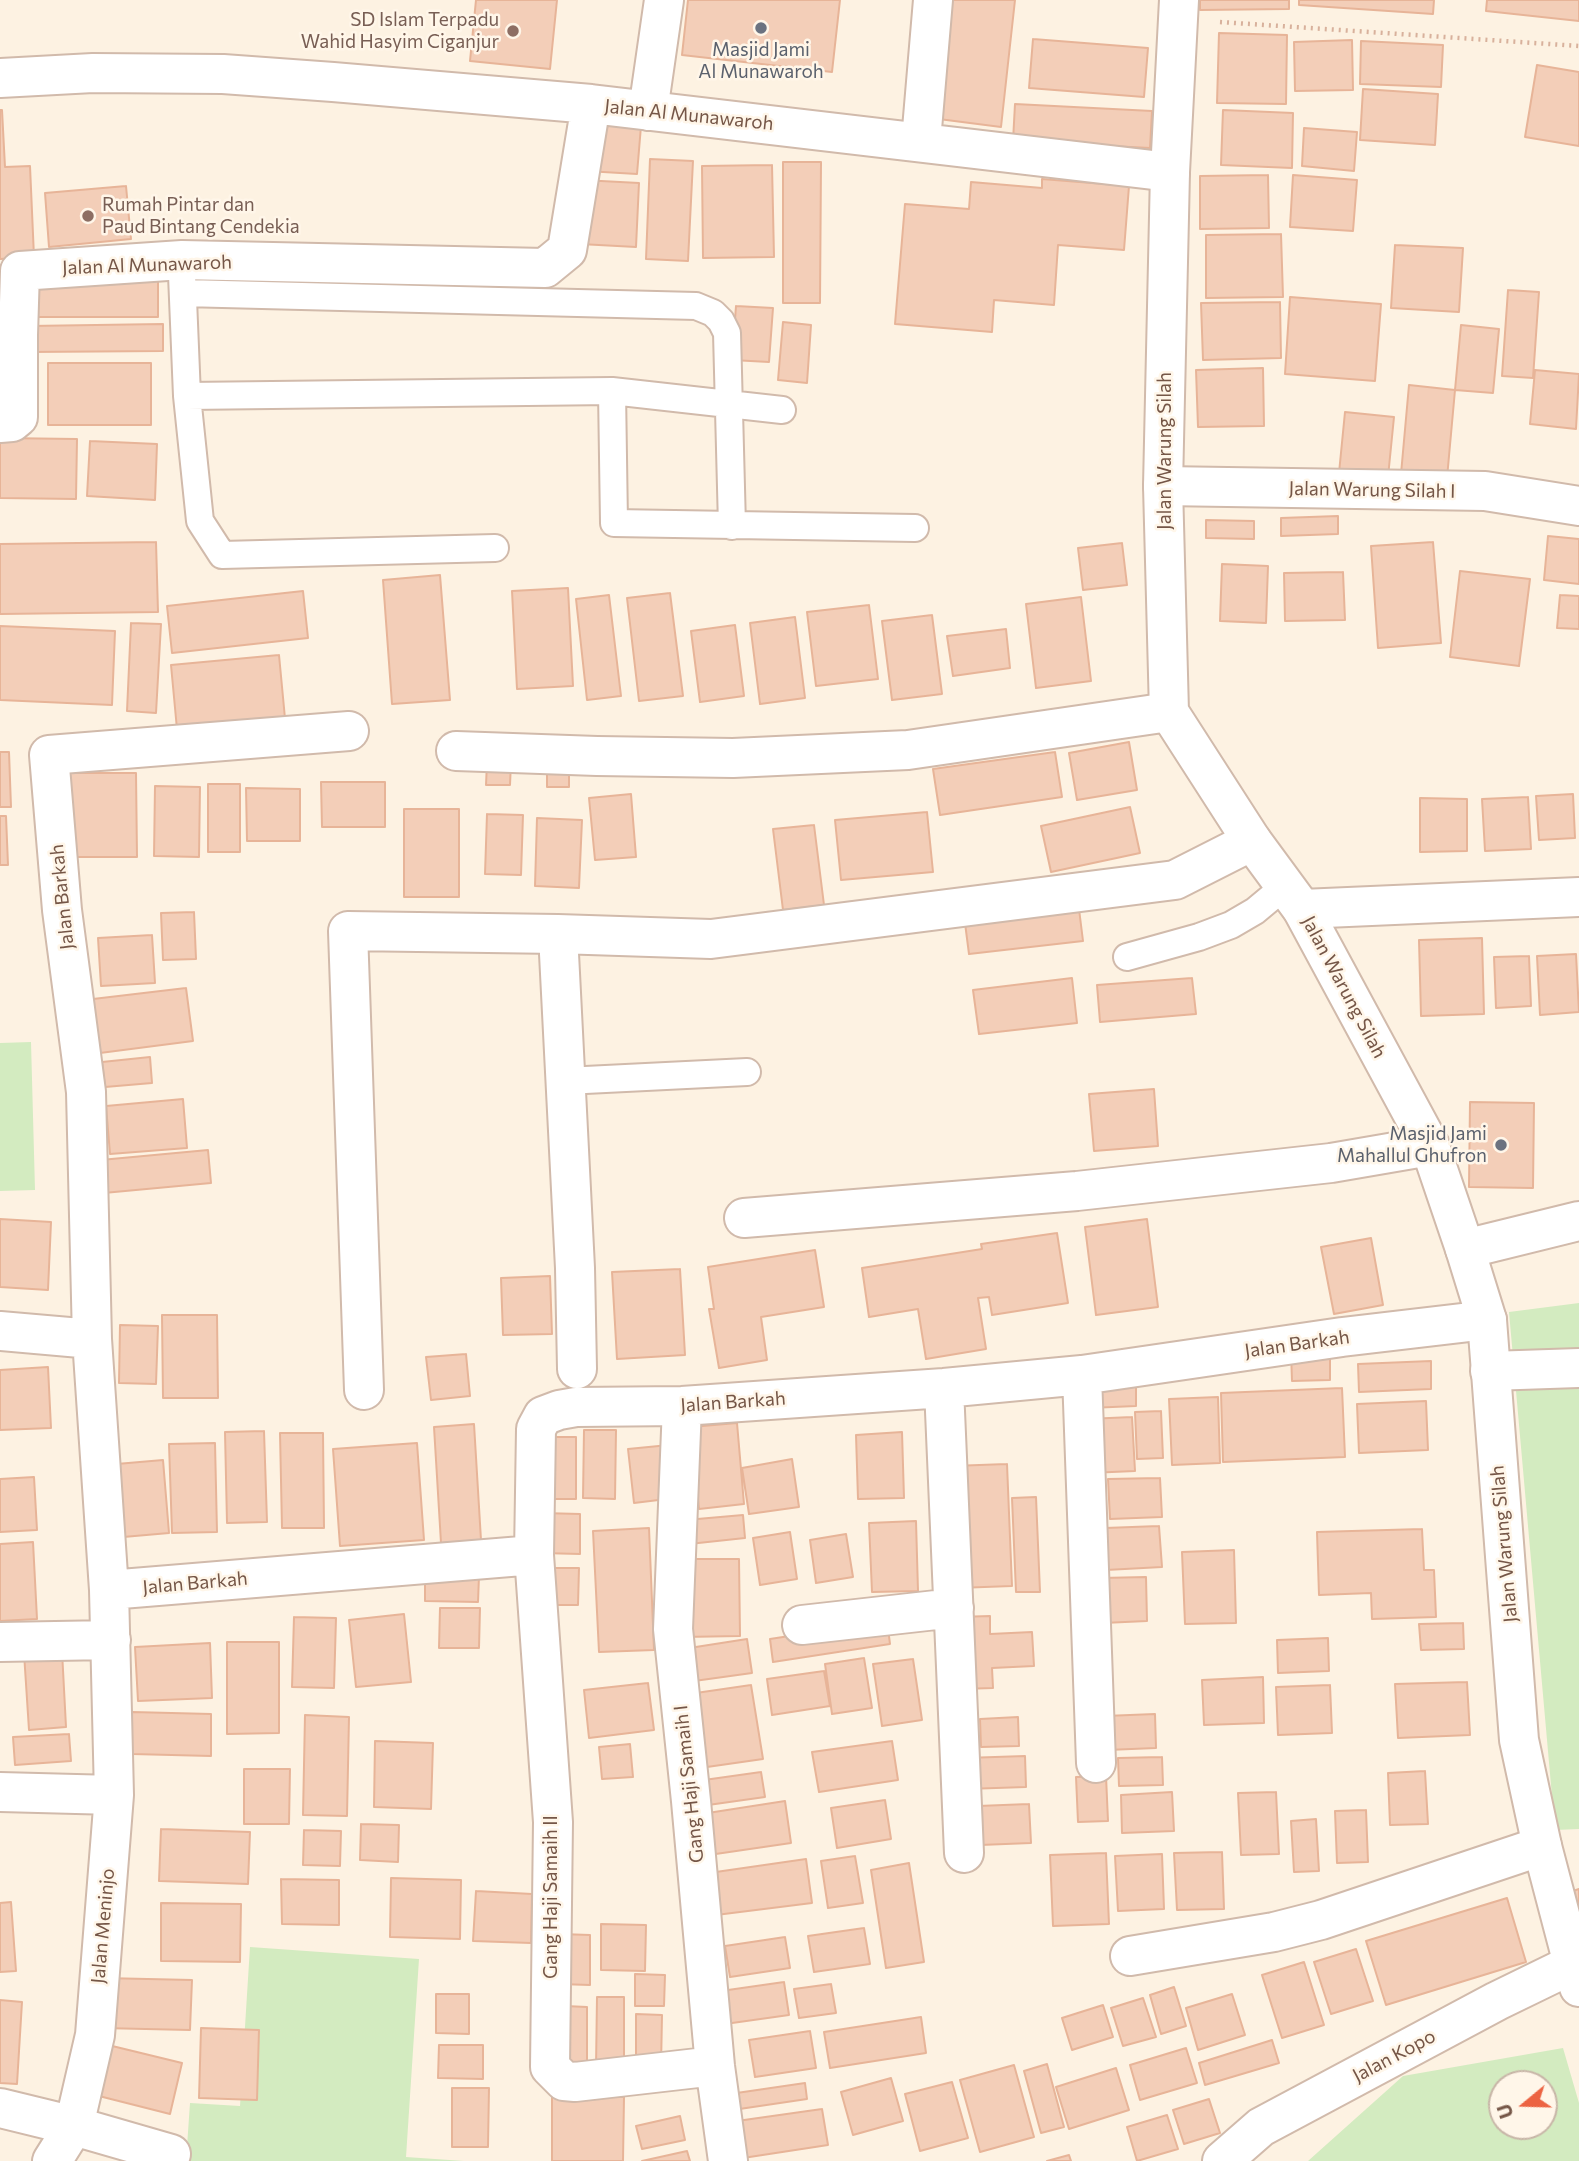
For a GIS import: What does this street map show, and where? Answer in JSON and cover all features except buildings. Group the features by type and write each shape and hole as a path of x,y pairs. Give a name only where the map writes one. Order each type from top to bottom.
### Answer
{"street":[{"path":"648,111 664,0"},
{"path":"921,141 933,0"},
{"name":"Jalan Warung Silah","path":"1178,10 1170,172 1163,486 1169,712 1252,841 1293,898 1430,1146 1465,1250 1487,1320 1519,1740 1542,1846 1577,1970"},
{"path":"0,78 93,73 223,74 591,104"},
{"name":"Jalan Al Munawaroh","path":"0,423 12,422 18,417 9,335 20,271 182,276 545,268 567,250 591,104 1170,172"},
{"name":"Jalan Warung Silah I","path":"1163,486 1485,491 1579,506"},
{"path":"456,751 733,758 908,750 1169,712"},
{"name":"Jalan Barkah","path":"114,1795 109,1590 92,1339 86,1092 62,910 49,755 348,731"},
{"path":"364,1390 348,931 712,939 1175,880 1252,841"},
{"path":"1293,898 1579,897"},
{"path":"558,934 576,1268 577,1369"},
{"path":"744,1218 1091,1190 1331,1163 1430,1146"},
{"path":"1465,1250 1579,1221"},
{"name":"Jalan Barkah","path":"109,1590 534,1555 536,1429 543,1416 559,1409 682,1406 944,1388 1082,1375 1342,1337 1487,1320"},
{"path":"0,1332 92,1339"},
{"path":"1490,1371 1579,1368"},
{"path":"1082,1375 1096,1763"},
{"path":"944,1388 964,1853"},
{"name":"Gang Haji Samaih I","path":"682,1406 673,1629 715,2066 728,2161"},
{"name":"Gang Haji Samaih II","path":"534,1555 553,1822 550,2067 564,2081 575,2082 715,2066"},
{"path":"803,1625 954,1608"},
{"path":"0,1642 111,1640"},
{"path":"0,1792 114,1795"},
{"name":"Jalan Meninjo","path":"52,2161 74,2126 95,2035 114,1795"},
{"path":"1130,1956 1248,1937 1309,1923 1542,1846"},
{"name":"Jalan Kopo","path":"1222,2161 1261,2127 1577,1970"},
{"path":"0,2108 171,2154"}],"lane":[{"path":"495,548 222,555 200,522 187,396 182,276 696,306 713,313 727,333 732,526"},
{"path":"187,396 612,391 782,410"},
{"path":"612,391 614,523 915,528"},
{"path":"1127,957 1231,925 1255,911 1293,898"},
{"path":"565,1081 747,1072"}],"path":[{"path":"1178,10 1579,46"}],"green space":[{"path":"31,1042 35,1190 0,1191 0,1043"},
{"path":"1579,1303 1579,1829 1555,1830 1509,1312"},
{"path":"250,1947 419,1959 406,2157 464,2161 186,2161 190,2103 240,2106"},
{"path":"1563,2048 1579,2103 1579,2161 1308,2161 1403,2076"}],"place":[{"name":"Masjid Jami Al Munawaroh","path":"761,28"},
{"name":"SD Islam Terpadu Wahid Hasyim Ciganjur","path":"513,31"},
{"name":"Rumah Pintar dan Paud Bintang Cendekia","path":"88,216"},
{"name":"Masjid Jami Mahallul Ghufron","path":"1501,1145"}]}
